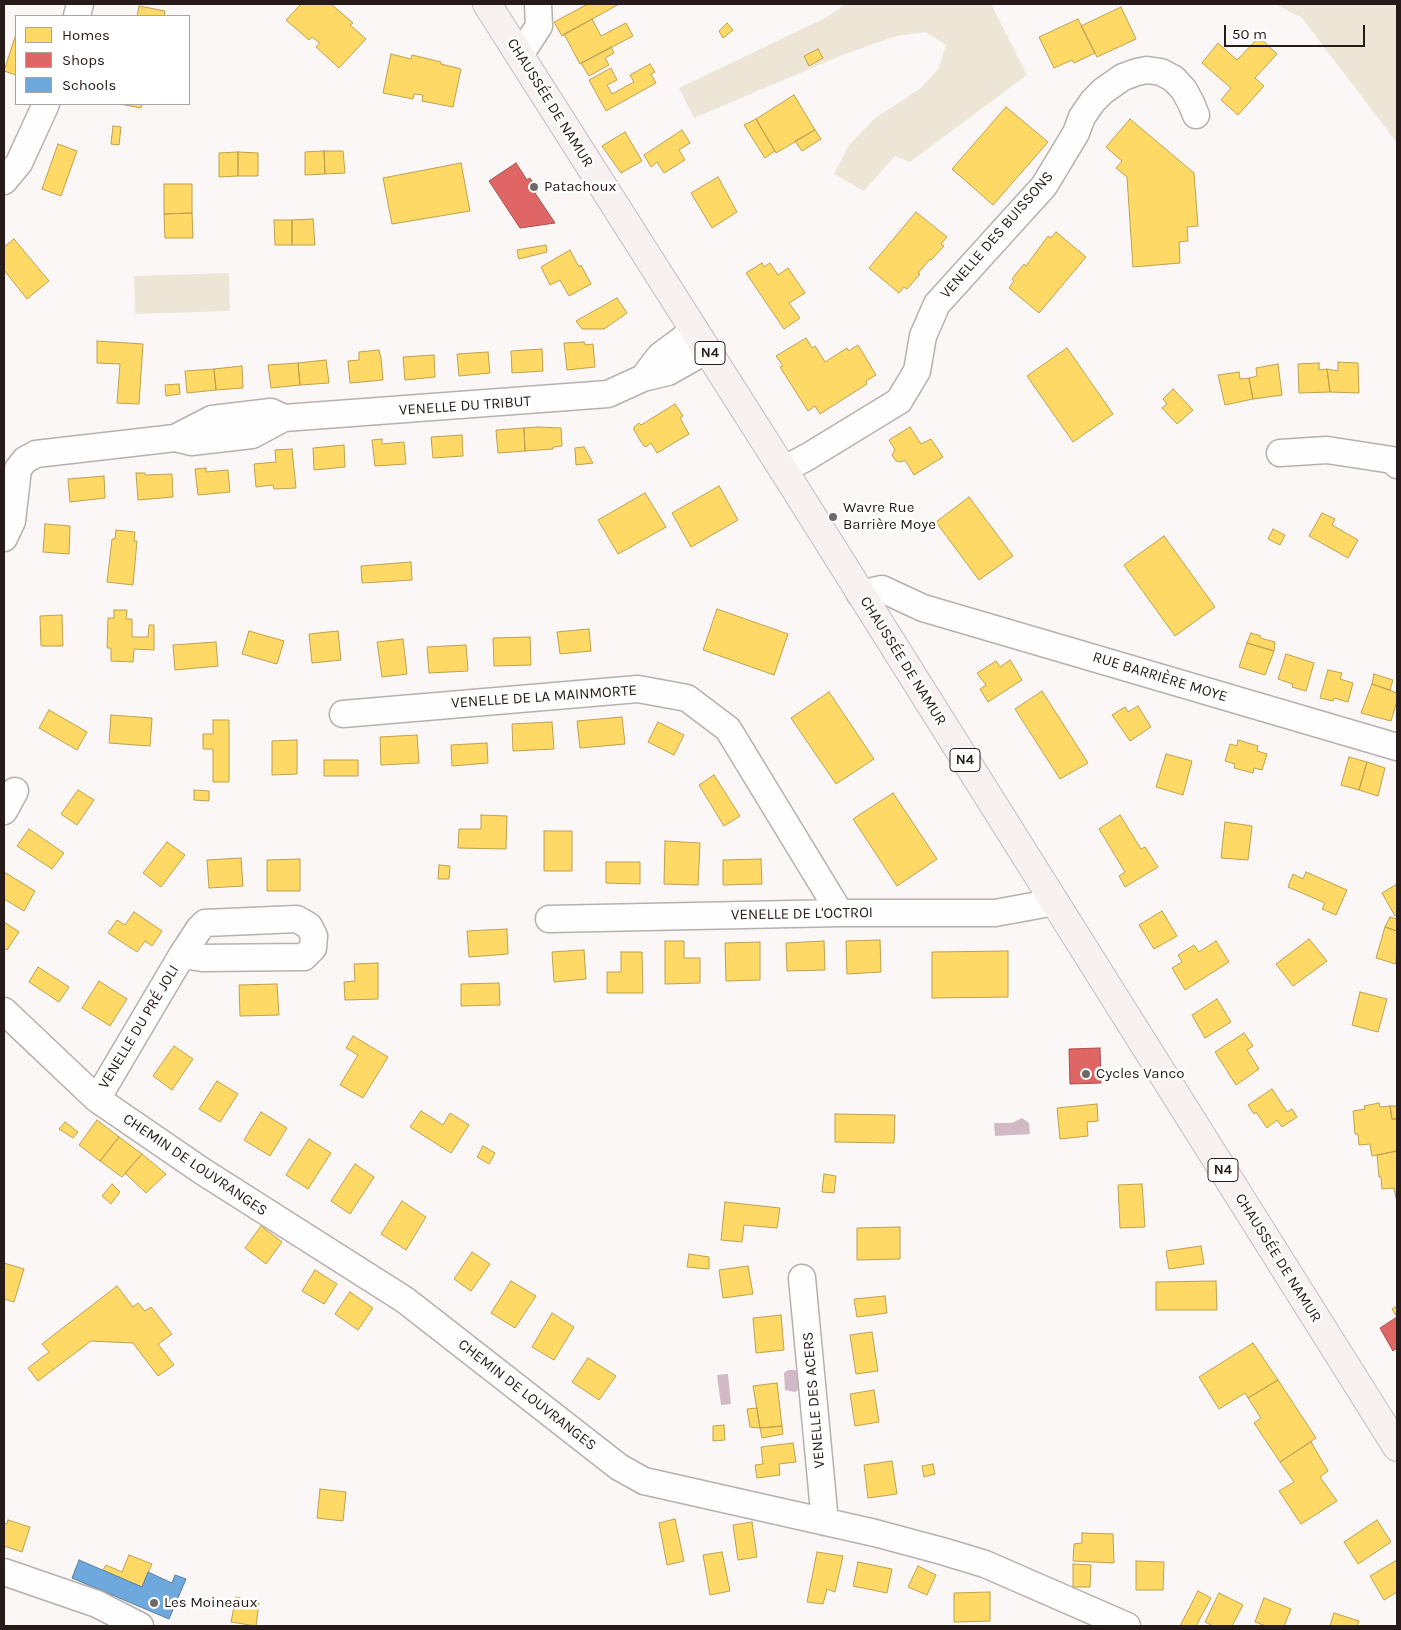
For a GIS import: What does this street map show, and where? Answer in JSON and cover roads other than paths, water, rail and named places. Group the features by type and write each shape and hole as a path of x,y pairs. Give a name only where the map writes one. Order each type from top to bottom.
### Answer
{"main road":[{"name":"CHAUSSÉE DE NAMUR","path":"487,4 1395,1440"}],"street":[{"path":"520,56 539,26 538,4"},
{"name":"VENELLE DES BUISSONS","path":"783,470 899,401 917,371 923,336 938,304 1044,186 1076,133 1082,117 1103,91 1123,77 1138,72 1147,70 1161,72 1174,79 1184,90 1196,115"},
{"path":"4,180 19,163 46,105"},
{"name":"VENELLE DU TRIBUT","path":"4,538 12,521 18,470 25,460 36,454 175,438 212,419 271,412 284,418 608,394 643,378 660,356 701,340"},
{"path":"1280,453 1327,450 1392,460 1397,465"},
{"name":"RUE BARRIÈRE MOYE","path":"860,594 882,588 923,608 1397,747"},
{"path":"880,626 897,616 923,608"},
{"name":"VENELLE DE LA MAINMORTE","path":"343,714 638,689 687,698 728,729 840,913"},
{"name":"VENELLE DE L'OCTROI","path":"549,919 840,913 995,914 1055,902"},
{"name":"VENELLE DU PRÉ JOLI","path":"97,1099 198,929 205,923 296,919 310,926 314,936 313,948 304,957 202,958 182,956"},
{"path":"244,957 266,920"},
{"name":"CHEMIN DE LOUVRANGES","path":"4,1011 97,1099 202,1171 405,1300 619,1467 644,1481 885,1536 985,1564 1127,1626"},
{"name":"VENELLE DES ACERS","path":"802,1278 825,1522"},
{"path":"4,1572 97,1604 140,1626"}],"place":[{"name":"Patachoux","path":"534,187"},
{"name":"Wavre Rue Barrière Moye","path":"833,517"},
{"name":"Cycles Vanco","path":"1086,1074"},
{"name":"Les Moineaux","path":"154,1603"}]}
